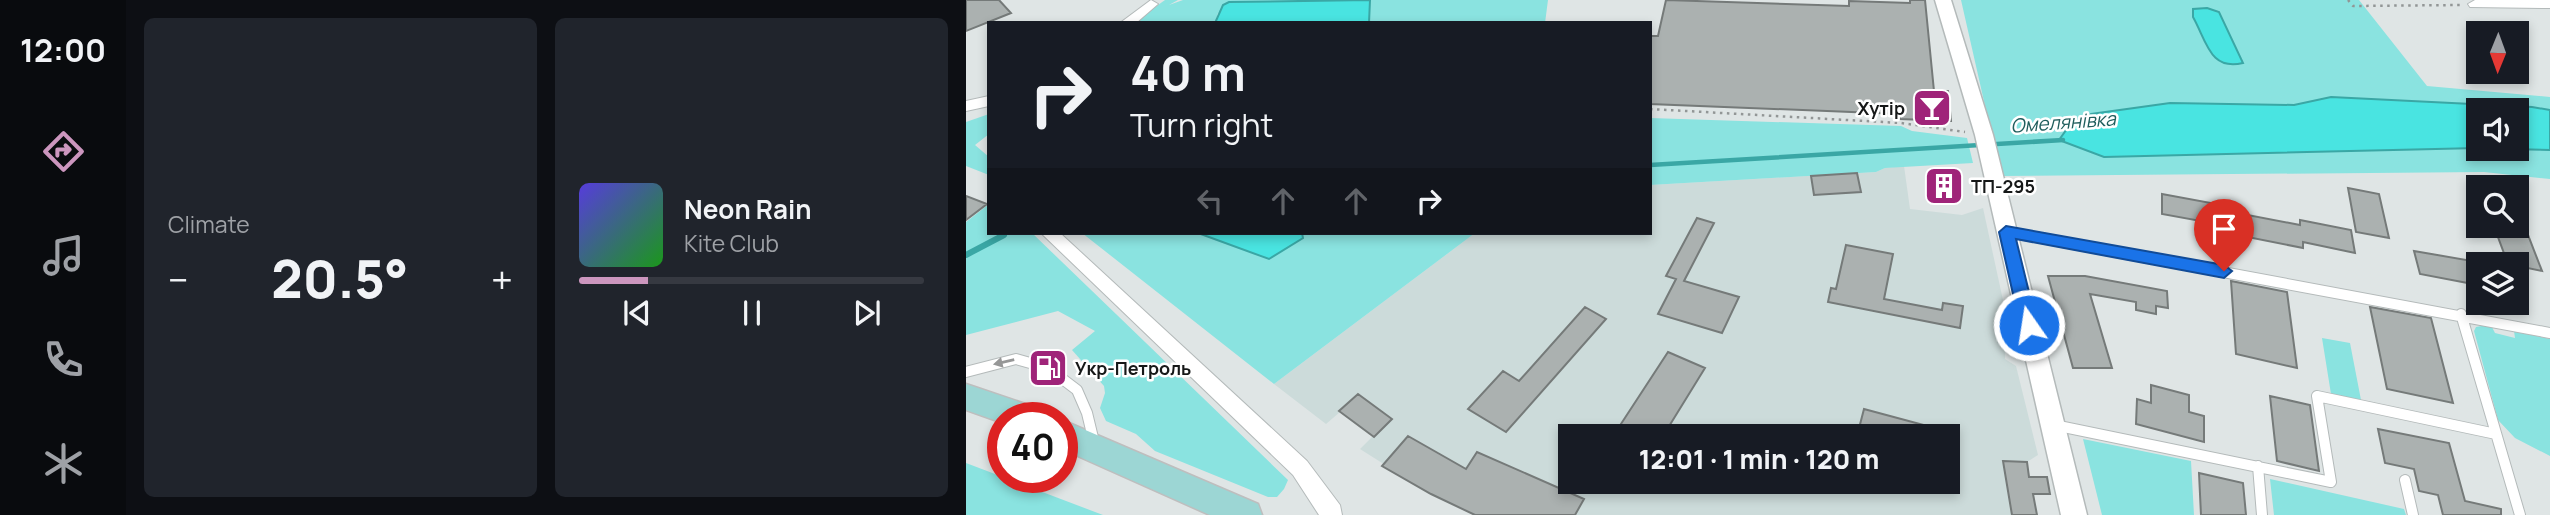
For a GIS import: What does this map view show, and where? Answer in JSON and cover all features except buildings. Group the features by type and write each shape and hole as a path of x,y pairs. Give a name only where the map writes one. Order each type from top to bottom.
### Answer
{"main road":[{"path":"966,397 987,404"},
{"path":"1078,440 1247,515"}],"street":[{"path":"1943,0 1985,138 2074,515"},
{"path":"1130,21 1151,4"},
{"path":"2475,4 2550,4"},
{"path":"966,106 987,101"},
{"path":"1051,235 1300,468 1332,512 1330,515"}],"lane":[{"path":"2006,232 2461,314 2550,333"},
{"path":"2461,314 2520,515"},
{"path":"966,372 1016,359 1048,368 1077,390 1087,413 1095,447"},
{"path":"2053,425 2330,482 2317,396 2496,434"},
{"path":"2258,466 2262,515"},
{"path":"2405,480 2413,515"}],"path":[{"path":"2348,0 2353,6 2376,7 2475,4"},
{"path":"1652,109 1901,123 1985,138"}],"shaded area":[{"path":"1165,0 1178,0 1169,5 1183,0 1304,0 1218,13 1216,21 1136,21"},
{"path":"1370,0 1548,0 1545,21 1369,21"},
{"path":"1370,0 1369,21 1216,21 1223,5 1229,2"},
{"path":"1961,0 2359,0 2427,86 2550,97 2550,110 2529,107 2529,98 2466,98 2466,104 2331,97 2294,105 2170,103 2091,114 2059,140 2104,157 2466,148 2466,161 2529,161 2529,149 2550,150 2550,179 2484,172 2001,176"},
{"path":"2207,8 2219,12 2243,63 2223,63 2216,59 2206,45 2193,17 2193,9"},
{"path":"2331,97 2466,104 2466,148 2104,157 2059,140 2069,126 2091,114 2170,103 2294,105"},
{"path":"2529,107 2550,110 2550,150 2529,150"},
{"path":"987,115 987,136 975,145 987,155 987,174 966,166 966,122"},
{"path":"1652,118 1901,126 1912,131 1967,138 1973,163 1885,168 1876,172 1652,185"},
{"path":"1904,166 1910,209 1962,215 1983,208 2006,314 2005,359 2016,366 2038,455 2027,462 2037,515 1475,515 1431,494 1360,449 1373,436 1340,412 1326,424 1274,384 1472,235 1652,235 1652,185 1876,172"},
{"path":"987,206 987,235 1034,235 1288,480 1284,489 1277,497 1268,497 1155,451 1136,434 1106,421 1100,408 1105,393 1104,386 1072,350 1095,331 1058,311 966,335 966,222"},
{"path":"1085,235 1472,235 1274,384"},
{"path":"1203,235 1302,235 1303,238 1269,259"},
{"path":"2476,327 2492,327 2495,333 2515,338 2514,331 2550,339 2550,456 2515,438 2498,420 2474,331"},
{"path":"2322,338 2350,343 2361,400 2331,394"},
{"path":"2083,439 2191,461 2194,515 2102,515"},
{"path":"966,463 987,471 987,493 1045,493 1103,515 966,515"},
{"path":"2270,479 2404,509 2406,515 2274,515"}],"waterway":[{"name":"Омелянівка","path":"1652,165 2063,140"},
{"name":"Омелянівка","path":"966,255 1004,235"}],"place":[{"name":"Хутір","path":"1932,108"},
{"name":"ТП-295","path":"1944,186"},
{"name":"Укр-Петроль","path":"1048,368"}],"route":[{"path":"2029,325 2006,232 2224,271"}]}
